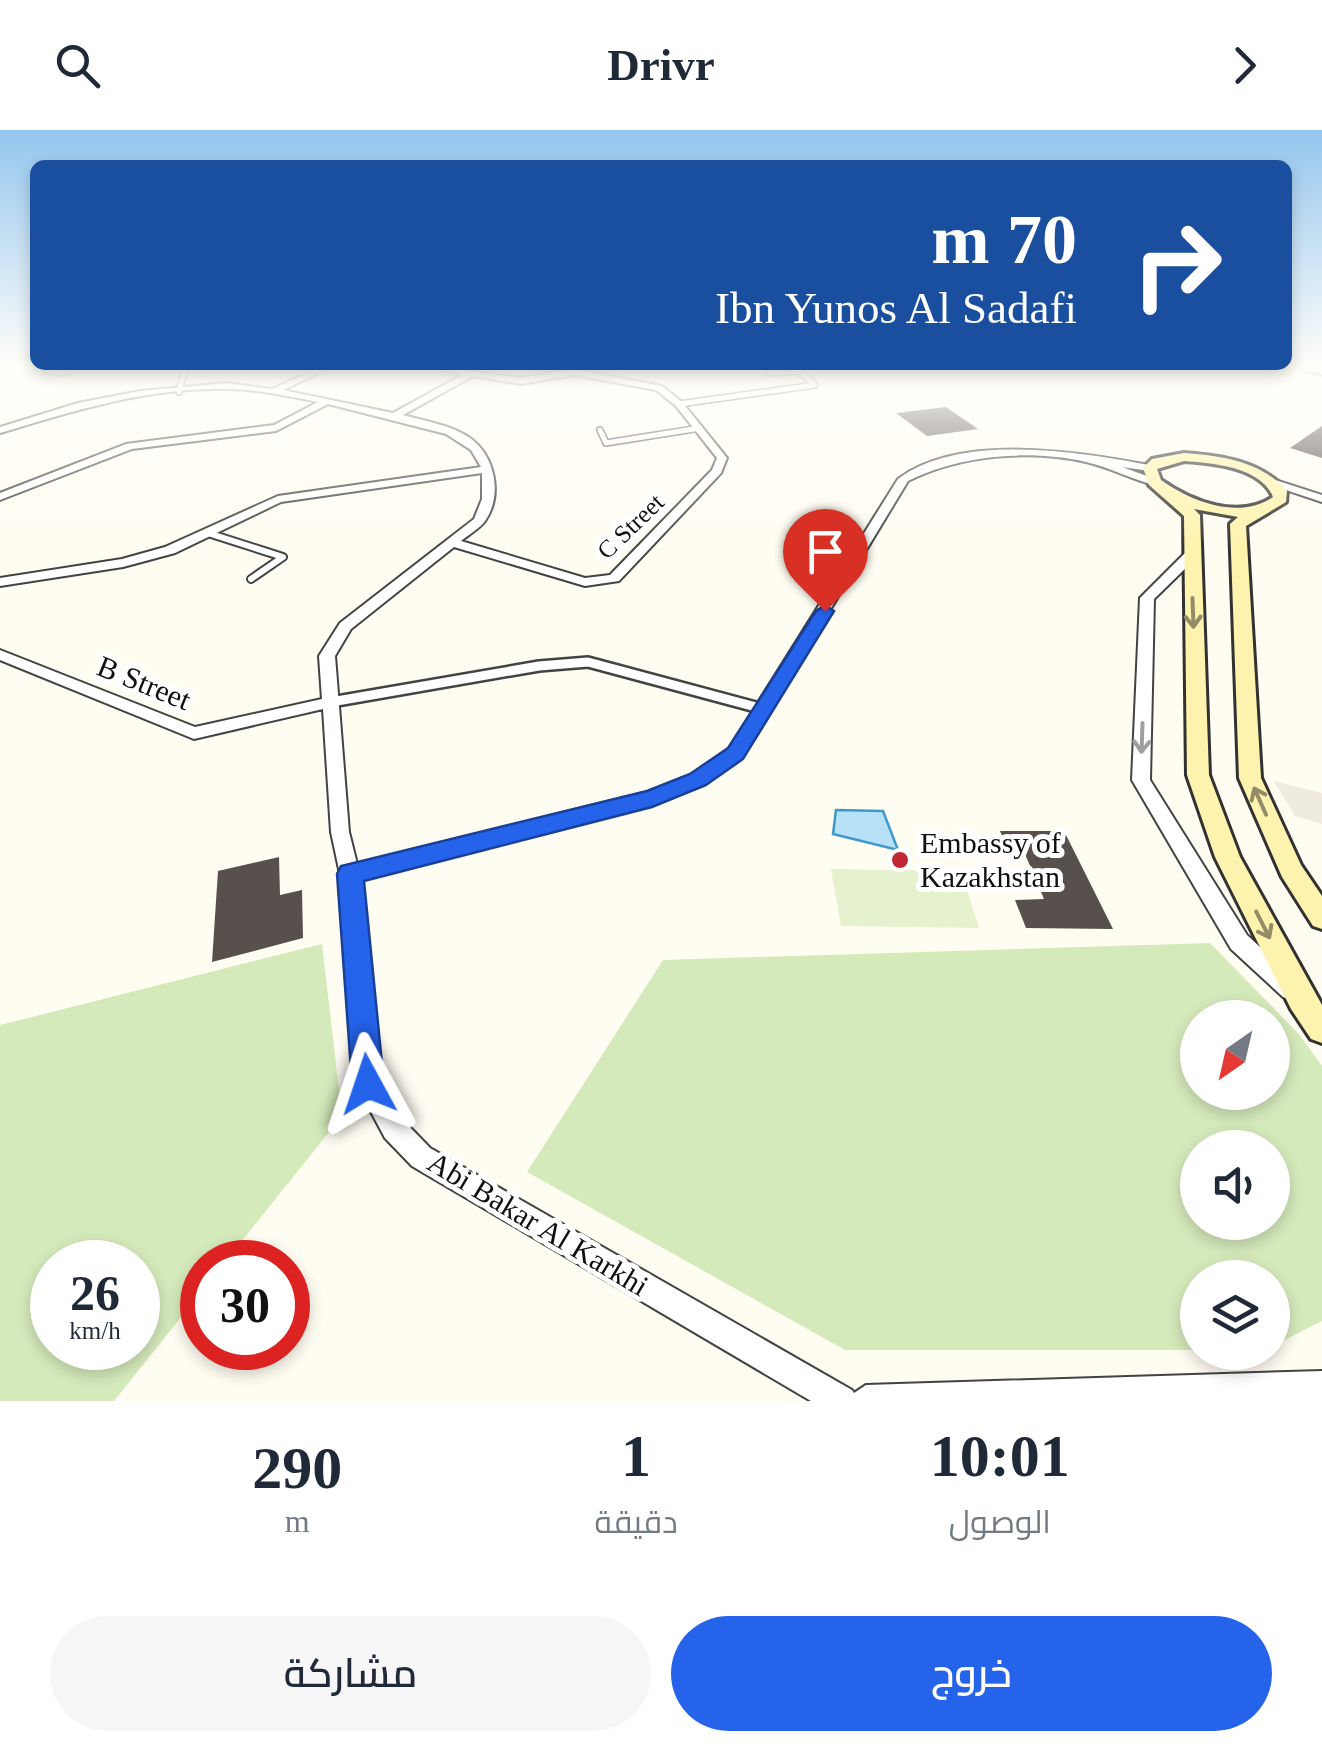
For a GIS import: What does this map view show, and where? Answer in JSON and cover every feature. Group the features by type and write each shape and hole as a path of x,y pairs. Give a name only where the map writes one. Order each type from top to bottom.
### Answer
{"street":[{"path":"0,497 130,446 277,427"},
{"path":"0,582 123,563 210,534 278,499 487,469 467,440 440,427"},
{"name":"C Street","path":"453,542 585,582 614,578 717,471 722,458 700,428"},
{"path":"350,874 652,798 698,780 736,753 904,479 925,466 993,452 1088,459 1157,481 1212,508 1322,502"},
{"path":"1157,481 1168,458 1203,458 1242,467 1322,502"},
{"name":"Abi Bakar Al Karkhi","path":"487,469 492,497 480,520 345,626 327,656 340,832 350,874 368,1084 394,1129 420,1157 841,1401"},
{"path":"1157,481 1192,514 1198,775 1228,857 1301,1000 1322,1028"},
{"path":"1272,482 1281,499 1238,524 1250,778 1290,870 1322,918"},
{"path":"1192,555 1146,598 1141,780 1239,942 1301,1000"},
{"name":"B Street","path":"0,655 194,733 331,702"},
{"path":"866,1401 1322,1386"}],"lane":[{"path":"600,430 606,443 700,428"},
{"path":"210,534 284,557 250,578"},
{"path":"331,702 540,666 588,662 765,710"}],"green space":[{"path":"831,869 961,871 979,928 841,926"},
{"path":"1210,943 1266,1000 1180,1000 1180,1110 1290,1110 1290,1025 1322,1066 1322,1321 1290,1337 1290,1260 1180,1260 1180,1350 845,1350 527,1172 663,960"},
{"path":"322,944 342,1116 243,1240 180,1240 180,1318 160,1344 160,1240 30,1240 30,1370 139,1370 114,1401 0,1401 0,1025"}],"shaded area":[{"path":"1274,781 1322,793 1322,824 1295,816"}],"water":[{"path":"836,810 883,811 898,850 833,834"}],"building":[{"path":"915,427 978,429 927,436"},
{"path":"1320,427 1322,427 1322,458 1290,448"},
{"path":"1000,831 1064,831 1113,929 1026,928 1015,900 1044,899 1025,854 1010,855"},
{"path":"279,857 280,895 302,890 303,938 212,962 218,871"}],"place":[{"name":"Embassy of Kazakhstan","path":"900,860"}],"route":[{"path":"368,1084 350,874 652,798 698,780 736,753 825,611"}]}
